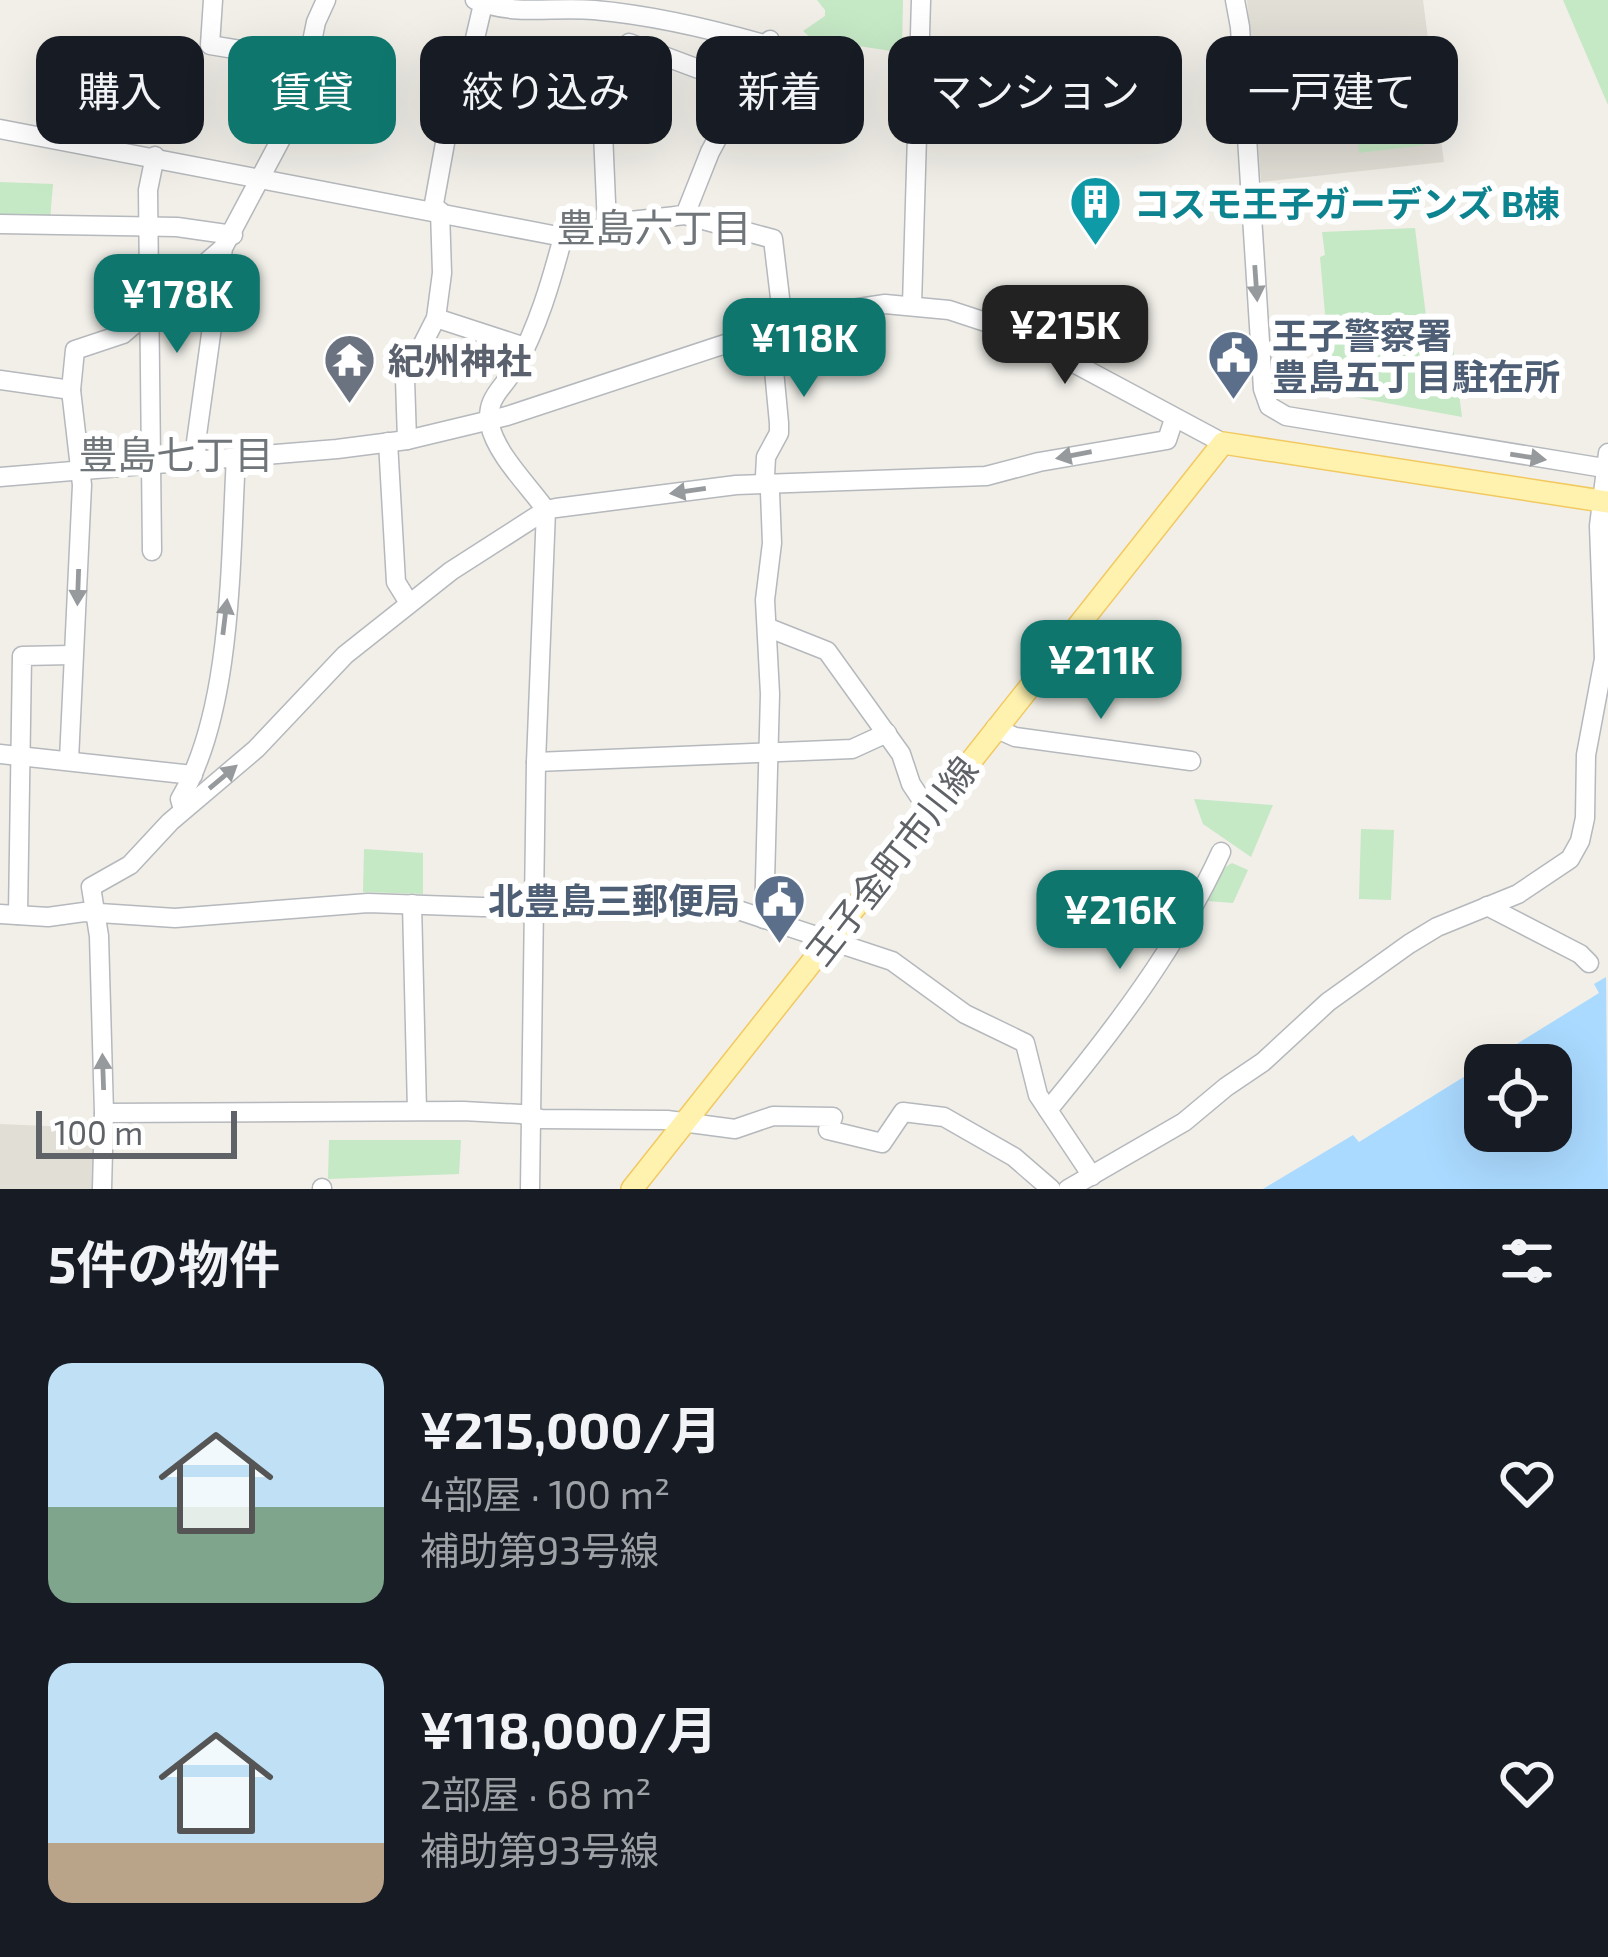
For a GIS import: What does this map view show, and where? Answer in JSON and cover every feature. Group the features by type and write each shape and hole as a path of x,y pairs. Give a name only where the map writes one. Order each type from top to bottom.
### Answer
{"main road":[{"path":"1223,443 1605,502"},
{"name":"王子金町市川線","path":"632,1189 1223,443"}],"street":[{"path":"213,0 210,45 228,48"},
{"path":"912,305 921,0"},
{"path":"1068,1189 1184,1122 1264,1062 1328,1002 1409,944 1437,927 1518,894 1562,868 1580,841 1586,755 1604,658 1600,583 1606,460 1286,416 1269,406 1263,389 1235,0"},
{"path":"313,36 323,1"},
{"path":"474,36 481,1 518,12 592,9 736,36"},
{"path":"0,129 563,237 685,214 773,239 779,434 766,458 772,543 765,600 769,752 764,919"},
{"path":"197,461 196,442 228,241 278,144"},
{"path":"409,603 396,582 398,441 405,379 436,318 442,274 437,210 445,144"},
{"path":"604,144 608,226"},
{"path":"685,214 714,144"},
{"path":"152,551 148,190 155,156"},
{"path":"0,224 148,226 228,241"},
{"path":"530,1189 536,763 546,511 494,437 489,421 491,398 512,373 538,320 563,237"},
{"path":"69,760 81,470 71,390 76,350 122,334 228,241"},
{"path":"0,477 398,441 489,421 776,326 852,307 912,305 975,316 1016,332 1223,443"},
{"path":"436,318 525,347"},
{"path":"0,380 71,390"},
{"path":"103,1189 98,913 91,887 130,865 183,810 256,749 345,655 409,603 546,511 767,483 986,476 1073,455 1167,440 1174,419"},
{"path":"183,810 180,800 205,744 218,680 236,457"},
{"path":"769,628 827,651 901,754 911,784 929,811"},
{"path":"72,655 22,656 22,754 9,914 175,918 368,903 735,909 892,961 965,1014 1024,1043 1038,1095 1092,1176"},
{"path":"995,728 1016,737 1191,761"},
{"path":"536,763 852,749 887,733"},
{"path":"0,754 193,776"},
{"path":"1048,1110 1107,1038 1169,950 1221,852"},
{"path":"412,904 417,1110"},
{"path":"1487,906 1589,963"},
{"path":"104,1113 417,1110 735,1129 773,1116 833,1117 828,1130 882,1143 903,1112 944,1117 1014,1157 1051,1189"}],"shaded area":[{"path":"1247,0 1423,0 1428,36 1250,36"},
{"path":"1258,144 1442,144 1444,162 1261,182"},
{"path":"0,1124 94,1128 94,1189 0,1189"}],"green space":[{"path":"817,0 903,0 902,36 888,36 888,50 864,47 864,36 809,36 803,31 825,16"},
{"path":"1563,0 1608,0 1608,105"},
{"path":"1358,144 1425,145 1359,153"},
{"path":"0,182 53,184 50,220 0,220"},
{"path":"1415,228 1427,324 1450,324 1462,417 1332,393 1322,232"},
{"path":"1194,799 1273,805 1251,857 1203,824"},
{"path":"1361,829 1394,830 1391,900 1359,899"},
{"path":"364,849 423,853 423,894 363,892"},
{"path":"1232,863 1248,870 1233,903 1208,901 1224,868"},
{"path":"329,1140 461,1140 459,1174 328,1179"}],"water":[{"path":"1606,977 1608,1189 1263,1189 1353,1135 1359,1142 1464,1077 1464,1152 1572,1152 1572,1044 1517,1044 1599,993 1594,984"}],"place":[{"name":"コスモ王子ガーデンズ B棟","path":"1095,248"},
{"name":"王子警察署 豊島五丁目駐在所","path":"1233,401"},
{"name":"紀州神社","path":"349,405"},
{"name":"北豊島三郵便局","path":"779,945"}],"district":[{"name":"豊島六丁目","path":"654,226"},
{"name":"豊島七丁目","path":"176,453"}]}
